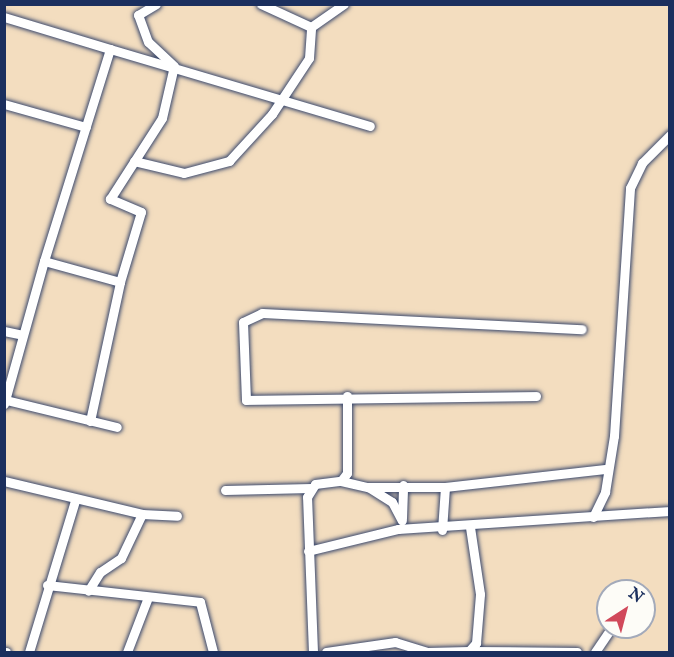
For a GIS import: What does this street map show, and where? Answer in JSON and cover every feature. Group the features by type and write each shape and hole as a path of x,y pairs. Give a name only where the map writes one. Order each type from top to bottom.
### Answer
{"street":[{"path":"156,4 138,15 148,42 174,66"},
{"path":"261,4 310,27"},
{"path":"310,27 344,4"},
{"path":"4,17 370,126"},
{"path":"134,161 184,173 213,168 229,161 282,99 309,58 310,27"},
{"path":"110,49 44,261 5,402 117,427"},
{"path":"90,421 120,282 141,212 110,199 162,118 174,66"},
{"path":"4,104 86,128"},
{"path":"593,516 605,492 605,469 614,436 630,188 642,163 669,135"},
{"path":"44,261 120,282"},
{"path":"536,396 346,396 246,400 243,322 262,313 582,329"},
{"path":"4,332 23,334"},
{"path":"342,481 347,473 346,396"},
{"path":"225,490 311,488 342,481 368,487 403,485 445,487 605,469"},
{"path":"4,480 75,501 142,514 177,516"},
{"path":"400,525 403,485"},
{"path":"368,487 392,502 400,525"},
{"path":"442,530 445,487"},
{"path":"311,488 308,539 313,652"},
{"path":"28,652 75,501"},
{"path":"309,551 320,544 400,525 442,530 669,511"},
{"path":"88,591 100,572 121,558 142,514"},
{"path":"469,651 476,643 480,594 470,527"},
{"path":"308,539 320,544"},
{"path":"47,585 147,600 200,602 213,652"},
{"path":"127,652 147,600"},
{"path":"595,652 604,639"},
{"path":"326,652 395,642 427,652 577,652"}]}
